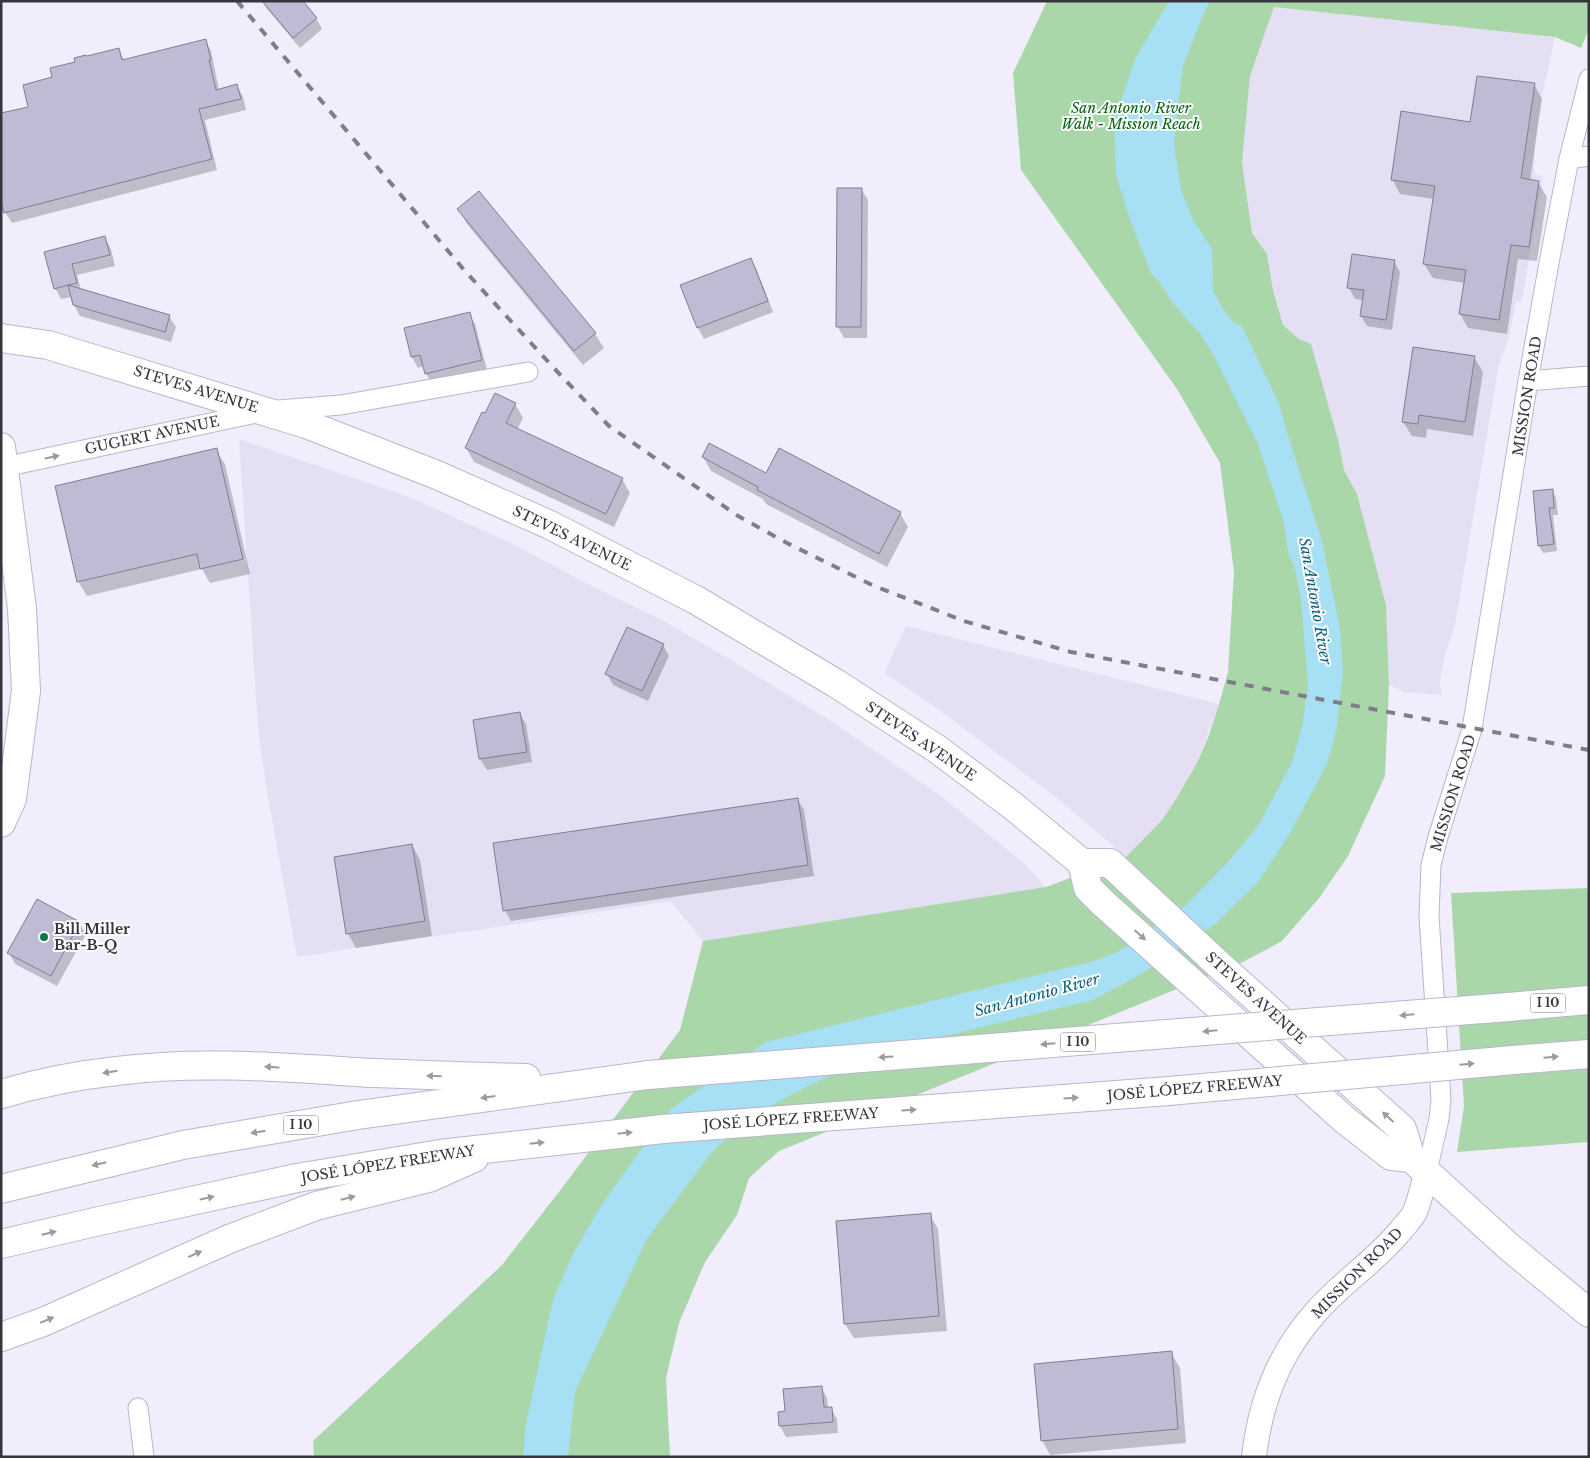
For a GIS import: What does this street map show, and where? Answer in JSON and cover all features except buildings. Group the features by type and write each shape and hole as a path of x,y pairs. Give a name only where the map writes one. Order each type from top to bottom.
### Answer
{"main road":[{"name":"STEVES AVENUE","path":"1,338 48,345 266,411 354,441 463,486 550,525 696,600 836,684 937,749 1014,806 1082,863 1110,863 1218,964 1402,1129 1419,1165 1508,1246 1589,1313"},
{"path":"1,822 12,799 26,690 23,617 8,554 3,457"},
{"path":"1082,863 1088,888 1192,983 1346,1120 1391,1156 1419,1165"},
{"name":"I 10","path":"1,1188 183,1145 358,1115 605,1080 1589,1000"},
{"name":"JOSÉ LÓPEZ FREEWAY","path":"1,1244 297,1178 440,1154 498,1147 663,1129 1170,1091 1589,1054"},
{"path":"10,1089 116,1071 197,1066 250,1066 425,1075 605,1080"},
{"path":"1,1337 43,1322 229,1239 316,1206 429,1178 498,1147"}],"street":[{"name":"MISSION ROAD","path":"1254,1457 1265,1400 1284,1354 1316,1311 1387,1246 1414,1214 1419,1165 1439,1119 1440,1099 1429,916 1431,865 1472,729 1528,381 1569,159 1589,79"},
{"path":"1569,159 1589,156"},
{"name":"GUGERT AVENUE","path":"3,457 266,411 341,405 528,372"},
{"path":"1528,381 1589,376"},
{"path":"138,1408 144,1457"}],"shaded area":[{"path":"1274,7 1555,37 1539,110 1534,174 1543,176 1522,301 1516,301 1509,339 1499,364 1455,625 1442,668 1440,682 1442,695 1404,692 1389,685 1386,605 1357,494 1344,470 1339,443 1299,339 1283,325 1273,290 1267,254 1252,233 1242,163 1250,76"},
{"path":"239,439 409,497 511,543 590,585 664,621 829,720 937,793 1025,864 1046,888 703,941 670,901 297,957 266,786 258,727"},
{"path":"906,626 1219,704 1197,763 1176,799 1162,820 1126,857 1057,798 934,706 884,673"}],"green space":[{"name":"San Antonio River Walk - Mission Reach","path":"1047,1 1589,1 1589,29 1581,48 1555,37 1274,7 1250,76 1242,163 1252,233 1267,254 1273,290 1283,325 1299,339 1311,344 1339,443 1344,470 1357,494 1386,605 1389,685 1385,776 1348,856 1320,897 1282,941 1243,962 779,1151 749,1178 737,1215 705,1262 679,1323 666,1378 670,1457 314,1457 313,1441 502,1265 562,1188 680,1030 703,941 1046,887 1126,857 1162,820 1197,763 1209,735 1228,672 1234,572 1220,463 1177,389 1021,170 1013,73"},
{"path":"1589,888 1589,1142 1457,1152 1464,1106 1451,893"}],"water":[{"name":"San Antonio River","path":"1169,1 1211,1 1206,8 1183,66 1174,142 1181,191 1195,223 1212,249 1213,290 1223,309 1233,322 1242,326 1280,406 1322,541 1340,628 1343,673 1336,733 1326,766 1289,835 1258,882 1215,924 1143,973 1093,1000 878,1052 748,1118 711,1153 647,1239 575,1392 568,1457 523,1457 526,1423 553,1300 574,1252 604,1201 671,1109 766,1042 1094,961 1118,952 1184,907 1227,863 1258,826 1292,762 1302,727 1308,686 1301,600 1295,569 1288,552 1284,523 1258,444 1214,356 1201,335 1171,301 1159,281 1151,273 1131,222 1116,175 1114,122 1135,59"}],"railway":[{"path":"237,1 465,271 609,426 738,516 787,543 872,585 964,621 1071,652 1589,750"}],"place":[{"name":"Bill Miller Bar-B-Q","path":"44,937"}]}
